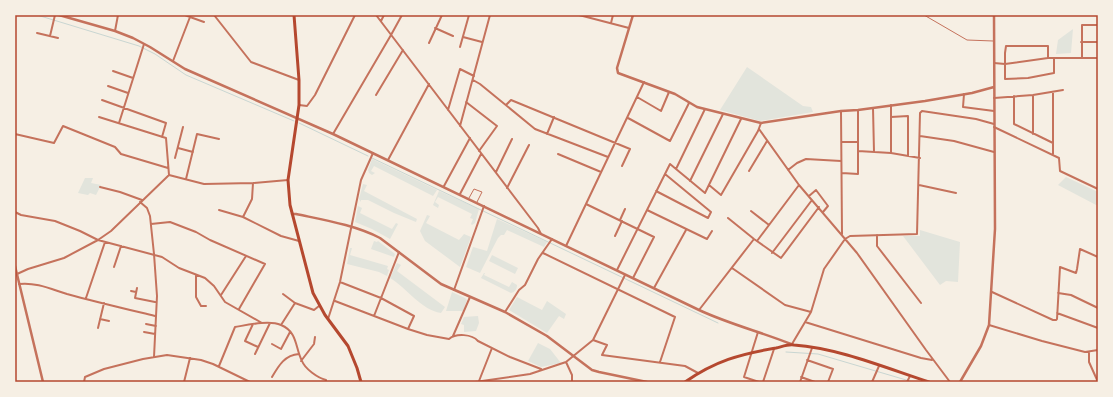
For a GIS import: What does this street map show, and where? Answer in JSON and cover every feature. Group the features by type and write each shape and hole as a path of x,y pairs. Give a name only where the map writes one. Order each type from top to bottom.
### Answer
{"main road":[{"path":"294,15 299,80 299,105 288,180 288,194 292,214 319,306 348,346 361,382"},
{"path":"685,382 698,373 720,362 752,352 792,344 834,351 910,378 929,382"}],"street":[{"path":"60,15 116,31 144,45 185,69 298,118 444,186 551,241 566,246 617,270 624,277 633,278 699,310 728,322 792,344 811,312 824,269 845,239 850,236 917,234 920,113 922,111 976,119 994,126 1059,158 1060,171 1098,189"},
{"path":"116,31 118,15"},
{"path":"185,15 204,22"},
{"path":"214,15 251,62 299,80"},
{"path":"299,105 307,106 315,95 356,15"},
{"path":"376,15 538,228 541,235"},
{"path":"381,22 384,15"},
{"path":"333,134 402,15"},
{"path":"429,43 442,15"},
{"path":"460,46 469,15"},
{"path":"460,126 490,15"},
{"path":"579,15 629,28"},
{"path":"593,19 594,15"},
{"path":"611,23 613,15"},
{"path":"633,15 617,71 621,74 669,92 705,110 761,123 841,111 925,101 994,87"},
{"path":"960,382 981,346 990,325 995,229 994,15"},
{"path":"50,36 55,16"},
{"path":"172,61 190,17"},
{"path":"1082,58 1082,25 1098,25"},
{"path":"435,28 453,36"},
{"path":"37,33 58,38"},
{"path":"463,37 482,42"},
{"path":"1081,42 1098,42"},
{"path":"119,123 144,45"},
{"path":"1048,58 1048,46 1006,46 1005,78 1028,78 1054,73 1054,58"},
{"path":"376,94 402,50"},
{"path":"994,63 1005,64 1048,58 1098,58"},
{"path":"448,110 460,68 474,76"},
{"path":"113,72 133,78"},
{"path":"473,80 480,84 535,129 608,157"},
{"path":"566,246 644,82"},
{"path":"388,160 428,84"},
{"path":"108,86 128,93"},
{"path":"994,98 1033,95 1063,90"},
{"path":"637,97 661,111 669,92"},
{"path":"1053,92 1053,155"},
{"path":"964,94 964,107 994,111"},
{"path":"1033,95 1033,134"},
{"path":"1014,96 1014,124 1053,143"},
{"path":"102,100 166,123 162,137"},
{"path":"506,105 511,100 630,149 622,166"},
{"path":"460,194 480,152 497,126 466,102"},
{"path":"628,118 670,141 689,103"},
{"path":"891,105 891,153"},
{"path":"873,108 874,152"},
{"path":"676,169 705,110"},
{"path":"842,173 858,174 858,110"},
{"path":"841,111 842,235"},
{"path":"690,181 723,114"},
{"path":"891,116 908,116 908,156"},
{"path":"99,117 166,138 169,175"},
{"path":"547,134 554,117"},
{"path":"617,270 670,164 705,193 741,119"},
{"path":"709,185 721,196 761,123"},
{"path":"15,134 54,143 63,126 115,146 121,154 168,168"},
{"path":"175,158 183,127"},
{"path":"759,129 798,185 819,207 857,253 950,382"},
{"path":"186,179 197,134 220,139"},
{"path":"920,136 954,141 994,152"},
{"path":"444,186 470,138"},
{"path":"496,173 512,139"},
{"path":"749,171 767,141"},
{"path":"842,142 858,142"},
{"path":"507,188 529,145"},
{"path":"178,148 193,152"},
{"path":"858,151 891,153 920,158"},
{"path":"328,319 340,282 361,180 373,153"},
{"path":"558,154 601,172"},
{"path":"788,170 797,163 806,159 841,161"},
{"path":"656,191 708,218 711,212 665,174"},
{"path":"169,175 204,184 253,183 288,180"},
{"path":"17,274 64,258 98,240 111,231 169,175"},
{"path":"243,218 252,199 253,183"},
{"path":"757,241 798,185"},
{"path":"919,185 956,194"},
{"path":"100,187 120,192 141,201 147,208 150,216 156,284 154,357"},
{"path":"809,196 816,190 828,206 822,212"},
{"path":"772,252 812,200"},
{"path":"586,204 654,237 633,278"},
{"path":"454,290 483,207"},
{"path":"728,218 781,258 819,207"},
{"path":"615,236 625,209"},
{"path":"219,210 243,218 281,236 300,241"},
{"path":"646,210 707,239 712,231"},
{"path":"751,211 769,225"},
{"path":"15,212 21,215 55,221 98,240 162,257 179,268 205,278 221,295 225,302 262,323"},
{"path":"292,214 351,227 376,236 441,284 505,312 547,336 592,370 646,382"},
{"path":"151,224 170,222 196,232 210,240 265,264 239,309"},
{"path":"654,288 686,230"},
{"path":"877,235 877,246 921,303"},
{"path":"699,310 754,239"},
{"path":"505,312 519,290 525,285 551,241"},
{"path":"86,298 105,242"},
{"path":"114,267 121,246"},
{"path":"992,292 1053,320 1057,319 1060,267 1076,273 1078,269 1080,249 1098,257"},
{"path":"374,316 399,252"},
{"path":"543,253 675,317 660,362"},
{"path":"221,295 246,256"},
{"path":"15,266 43,382"},
{"path":"732,268 785,305 811,312"},
{"path":"196,275 196,297 202,306 206,306"},
{"path":"475,382 530,374 566,362 593,340 624,277"},
{"path":"340,282 381,298 414,316 408,329"},
{"path":"15,284 28,283 40,285 155,316"},
{"path":"137,288 135,298 156,302"},
{"path":"131,291 136,292"},
{"path":"1058,293 1071,295 1098,308"},
{"path":"283,294 295,303 314,310 319,306"},
{"path":"453,336 470,297"},
{"path":"335,301 427,335 449,339 453,336 471,336 510,357 542,369"},
{"path":"98,328 104,303"},
{"path":"281,325 295,303"},
{"path":"1057,313 1098,328"},
{"path":"100,320 109,321"},
{"path":"805,322 921,358 934,360"},
{"path":"219,366 234,327 262,323 281,325 293,334 299,354 306,367 326,380 326,382"},
{"path":"146,324 156,326"},
{"path":"253,324 245,341 258,347"},
{"path":"255,354 270,324"},
{"path":"990,325 1042,341 1089,352 1098,350"},
{"path":"144,332 155,334"},
{"path":"272,344 281,349 291,332"},
{"path":"758,332 744,377 759,382"},
{"path":"302,361 314,344 314,337"},
{"path":"593,340 607,345 602,354 685,366 698,373"},
{"path":"479,381 492,348"},
{"path":"763,382 775,348"},
{"path":"800,382 812,348"},
{"path":"1089,352 1089,362 1098,382"},
{"path":"272,376 282,362 291,354 299,354"},
{"path":"84,382 85,377 104,369 167,355 201,360 219,366 250,382"},
{"path":"184,382 190,358"},
{"path":"807,360 833,369 828,382"},
{"path":"566,362 572,375 572,382"},
{"path":"872,382 879,366"},
{"path":"801,377 816,382"},
{"path":"907,382 910,378"}],"lane":[{"path":"924,15 967,40 994,40"},
{"path":"469,199 474,189 482,192 476,202"}],"shaded area":[{"path":"1073,29 1071,53 1056,54 1058,40"},
{"path":"747,67 803,106 811,107 813,112 760,121 720,110"},
{"path":"372,159 437,190 433,196 374,166 371,171 375,173 372,175 368,170"},
{"path":"1066,177 1098,192 1098,206 1058,185"},
{"path":"85,178 93,178 91,183 101,185 96,195 90,193 88,195 78,193"},
{"path":"363,184 367,185 364,191 417,219 416,222 368,200 361,200 361,202 359,199"},
{"path":"439,191 479,209 475,223 472,225 471,224 473,219 470,218 472,214 438,197 435,202 439,205 438,208 433,205"},
{"path":"358,206 362,208 360,213 392,229 396,223 398,224 390,239 355,222"},
{"path":"427,215 430,216 426,223 459,240 464,234 471,237 460,267 425,241 420,231"},
{"path":"497,219 547,242 544,247 507,230 504,235 501,235 498,238 480,273 466,267 473,247 487,251"},
{"path":"920,230 960,242 958,282 946,281 940,285 903,236 920,236"},
{"path":"374,241 378,241 395,254 394,257 371,249"},
{"path":"350,248 352,248 350,255 388,266 387,269 389,270 387,276 379,272 347,264"},
{"path":"492,255 518,268 515,274 489,261"},
{"path":"397,263 401,265 397,271 445,307 441,313 427,308 390,278"},
{"path":"484,273 484,275 509,287 512,282 517,285 516,289 511,293 481,278"},
{"path":"452,292 467,300 463,311 446,311"},
{"path":"517,297 542,310 547,301 566,314 564,319 559,316 547,333 509,310"},
{"path":"478,316 479,323 476,331 464,332 464,325 461,324 464,317"},
{"path":"538,343 550,349 561,363 541,367 528,361"}],"waterway":[{"path":"37,15 139,46 155,54 186,75 294,121"},
{"path":"299,123 368,156"},
{"path":"372,158 718,323"},
{"path":"786,352 818,354 913,382"}]}
